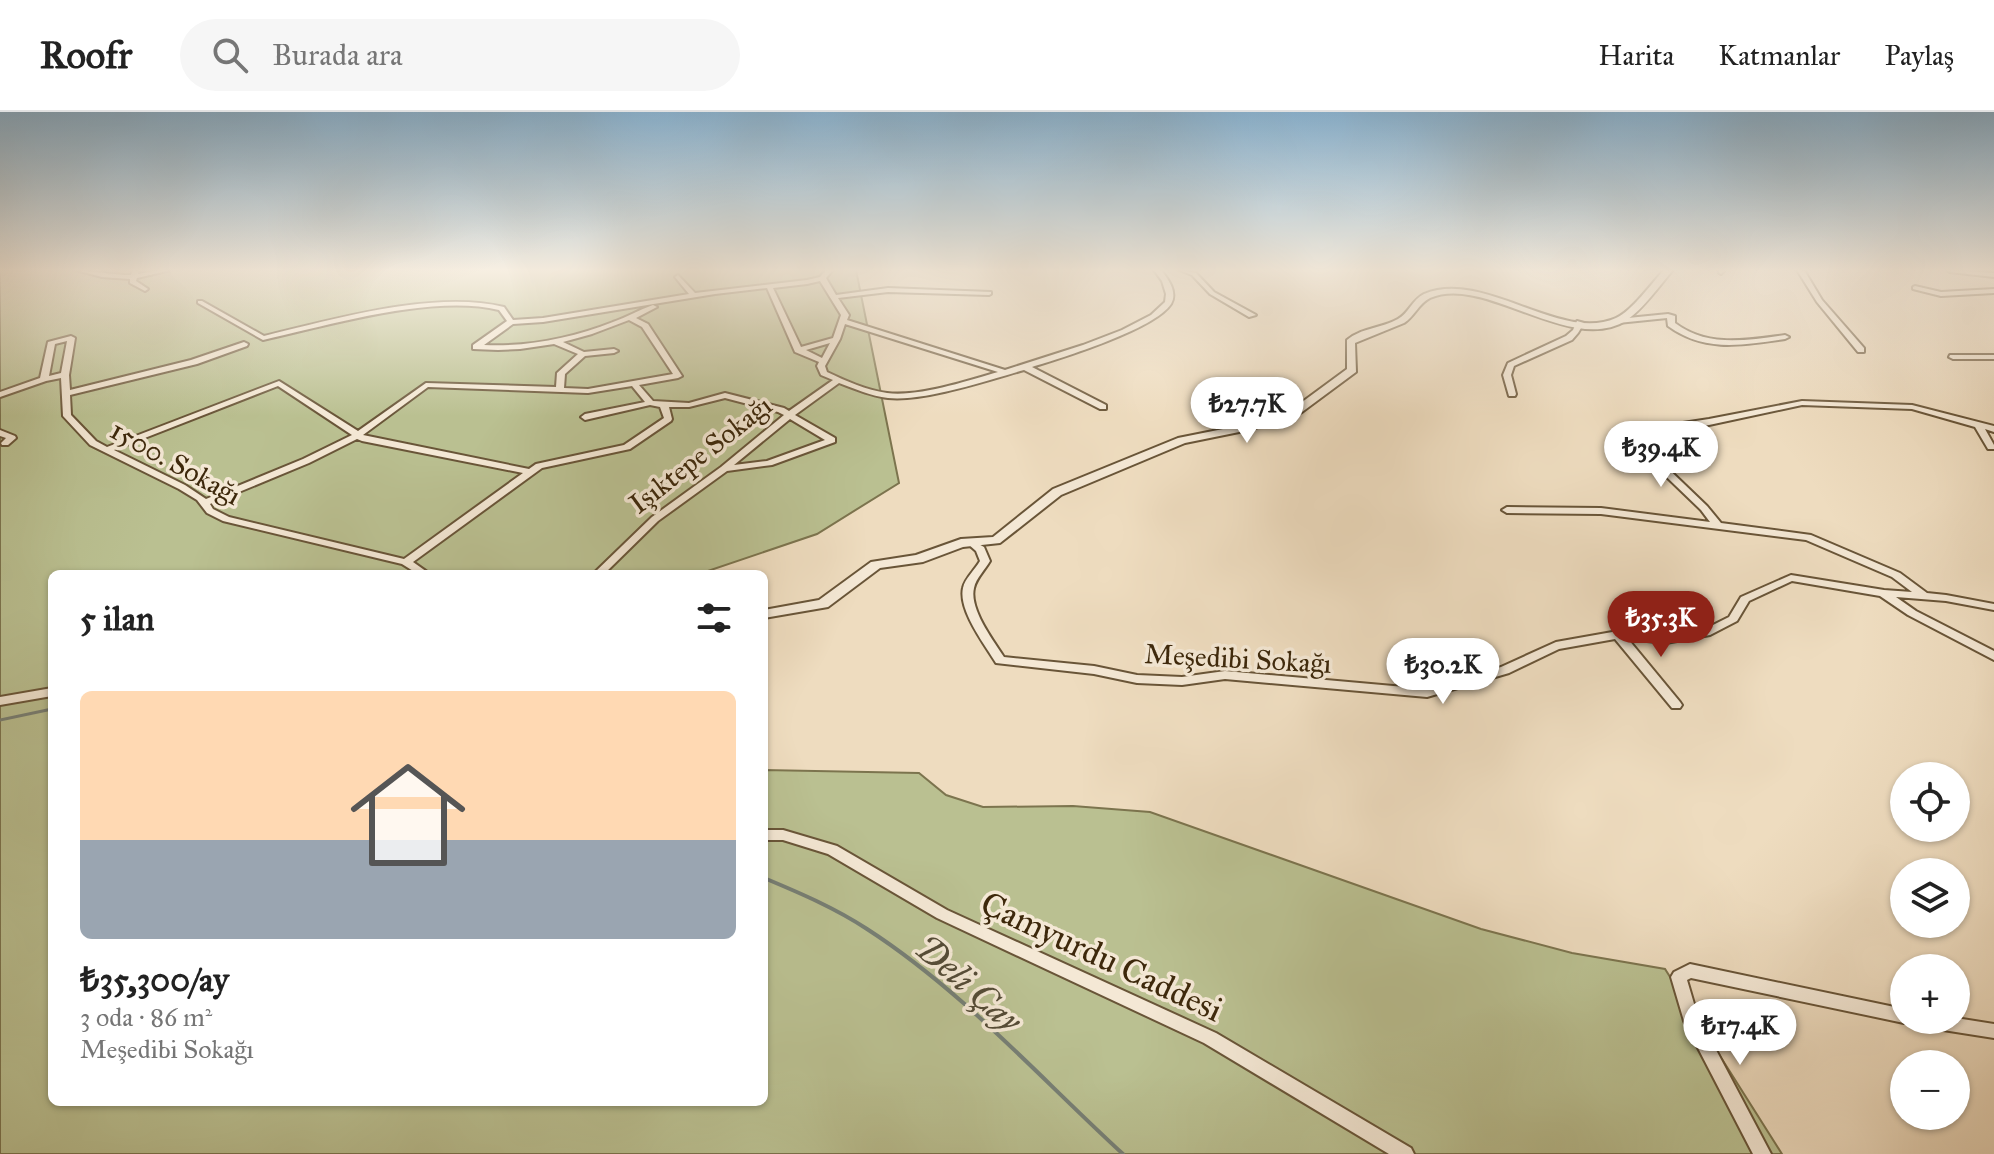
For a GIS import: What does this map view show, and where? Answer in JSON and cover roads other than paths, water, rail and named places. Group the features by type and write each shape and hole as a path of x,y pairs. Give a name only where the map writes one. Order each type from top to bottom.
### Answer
{"street":[{"path":"229,319 263,338 345,319"},
{"path":"509,319 511,322"},
{"path":"552,319 511,322 476,347 501,348 557,342 624,319"},
{"path":"204,503 306,461 358,435 426,385 588,391 678,376 645,326 632,319"},
{"path":"784,319 798,350 824,362"},
{"path":"1005,372 843,321 821,368 838,380 894,396 949,388 1005,372 1112,337 1147,319"},
{"path":"768,613 823,604 876,565 918,559 961,543 973,544 1005,535 1057,492 1182,440 1245,428 1298,410 1352,370 1350,342 1404,319"},
{"path":"1551,319 1580,323 1642,319"},
{"path":"1672,319 1671,324 1679,331 1717,343 1785,337"},
{"path":"1834,319 1861,350"},
{"path":"1512,394 1507,375 1511,365 1569,338 1580,323"},
{"name":"1500. Sokağı","path":"44,379 52,342 71,338 65,375 67,416 93,443 182,487 210,511 226,519 406,562 419,570"},
{"path":"798,350 836,339"},
{"path":"557,342 583,354 614,351"},
{"path":"68,393 194,362 244,344"},
{"path":"560,390 561,373 583,354"},
{"path":"1953,357 1994,357"},
{"path":"1023,366 1103,407"},
{"path":"0,395 65,375"},
{"name":"Işıktepe Sokağı","path":"602,570 655,519 838,380"},
{"path":"107,450 279,383 358,435 393,445 530,472"},
{"path":"634,384 650,403"},
{"path":"585,417 650,403 689,405 725,395 791,414 832,440 769,463 724,469"},
{"path":"1718,526 1704,508 1627,434 1709,422 1802,403 1912,407 1994,429"},
{"path":"406,562 539,466 632,446 666,422 669,415 664,406"},
{"path":"1979,426 1991,447"},
{"path":"0,433 12,438 5,443"},
{"path":"1507,510 1601,511 1821,541 1896,575 1923,595"},
{"name":"Meşedibi Sokağı","path":"973,544 980,549 985,561 968,588 968,600 1000,660 1094,670 1137,679 1182,681 1225,675 1427,693 1505,670 1556,646 1618,635 1666,639 1706,633 1733,619 1745,599 1791,578 1883,593 1912,613 1994,656"},
{"path":"1883,593 1923,595 1994,607"},
{"path":"1618,635 1676,705"},
{"path":"0,701 48,693"},
{"name":"Çamyurdu Caddesi","path":"768,835 783,835 832,850 942,914 1210,1038 1405,1154"},
{"path":"1762,1154 1690,1016 1679,977 1690,971 1890,1013"},
{"path":"1970,1027 1994,1031"}],"waterway":[{"name":"Deli Çay","path":"0,720 48,710"},
{"name":"Deli Çay","path":"768,880 842,914 902,953 1000,1036 1123,1154"}]}
